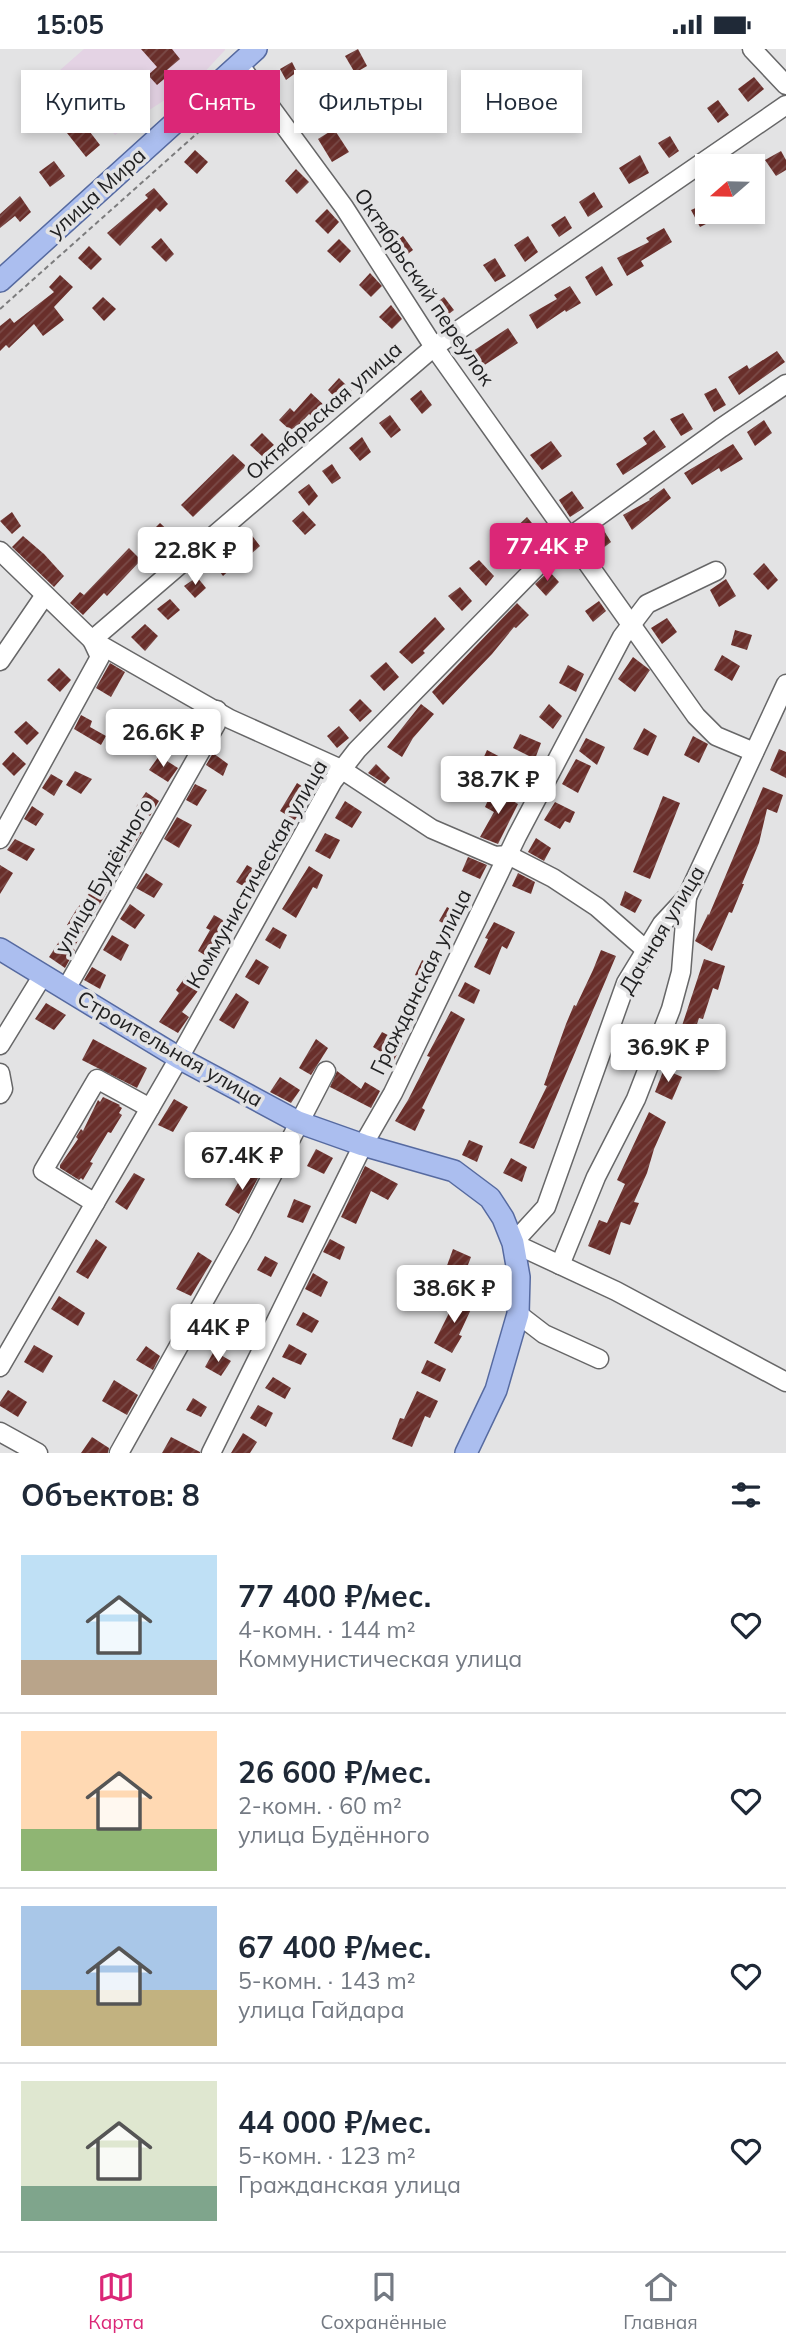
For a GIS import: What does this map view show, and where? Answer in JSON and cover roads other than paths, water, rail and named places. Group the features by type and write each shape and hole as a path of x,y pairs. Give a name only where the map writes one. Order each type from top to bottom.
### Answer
{"main road":[{"name":"улица Мира","path":"246,70 256,49"},
{"name":"улица Мира","path":"0,281 173,133"},
{"name":"Строительная улица","path":"0,949 179,1058 298,1122 363,1145 454,1171 489,1198 503,1218 513,1243"},
{"path":"466,1453 496,1390 518,1314 519,1277 513,1243"}],"street":[{"path":"752,49 786,85"},
{"name":"Октябрьская улица","path":"92,640 434,347 786,105"},
{"name":"Октябрьский переулок","path":"280,120 344,207 434,347 632,624"},
{"name":"Коммунистическая улица","path":"0,1367 179,1058 341,769 548,555 570,536 786,384"},
{"path":"0,551 92,640 230,719 341,769 432,829 495,856 508,855 553,878 597,907 646,950"},
{"name":"Гражданская улица","path":"211,1453 363,1145 393,1093 508,855 622,637 647,604 716,571"},
{"path":"0,661 45,595"},
{"path":"632,624 696,716 716,736 754,752"},
{"path":"0,839 100,657 92,640"},
{"name":"Дачная улица","path":"513,1243 546,1207 626,983 662,924 687,897 786,684"},
{"name":"улица Будённого","path":"66,989 216,724 217,710"},
{"path":"560,1265 596,1177 636,1099 671,1009 681,972 687,897"},
{"path":"0,1045 43,975"},
{"path":"119,1453 242,1233 326,1071"},
{"path":"0,1073 3,1089 0,1094"},
{"path":"95,1203 43,1171 97,1079 150,1108"},
{"path":"513,1243 616,1291 786,1382"},
{"path":"518,1314 544,1334 599,1359"},
{"path":"0,1432 38,1453"}]}
